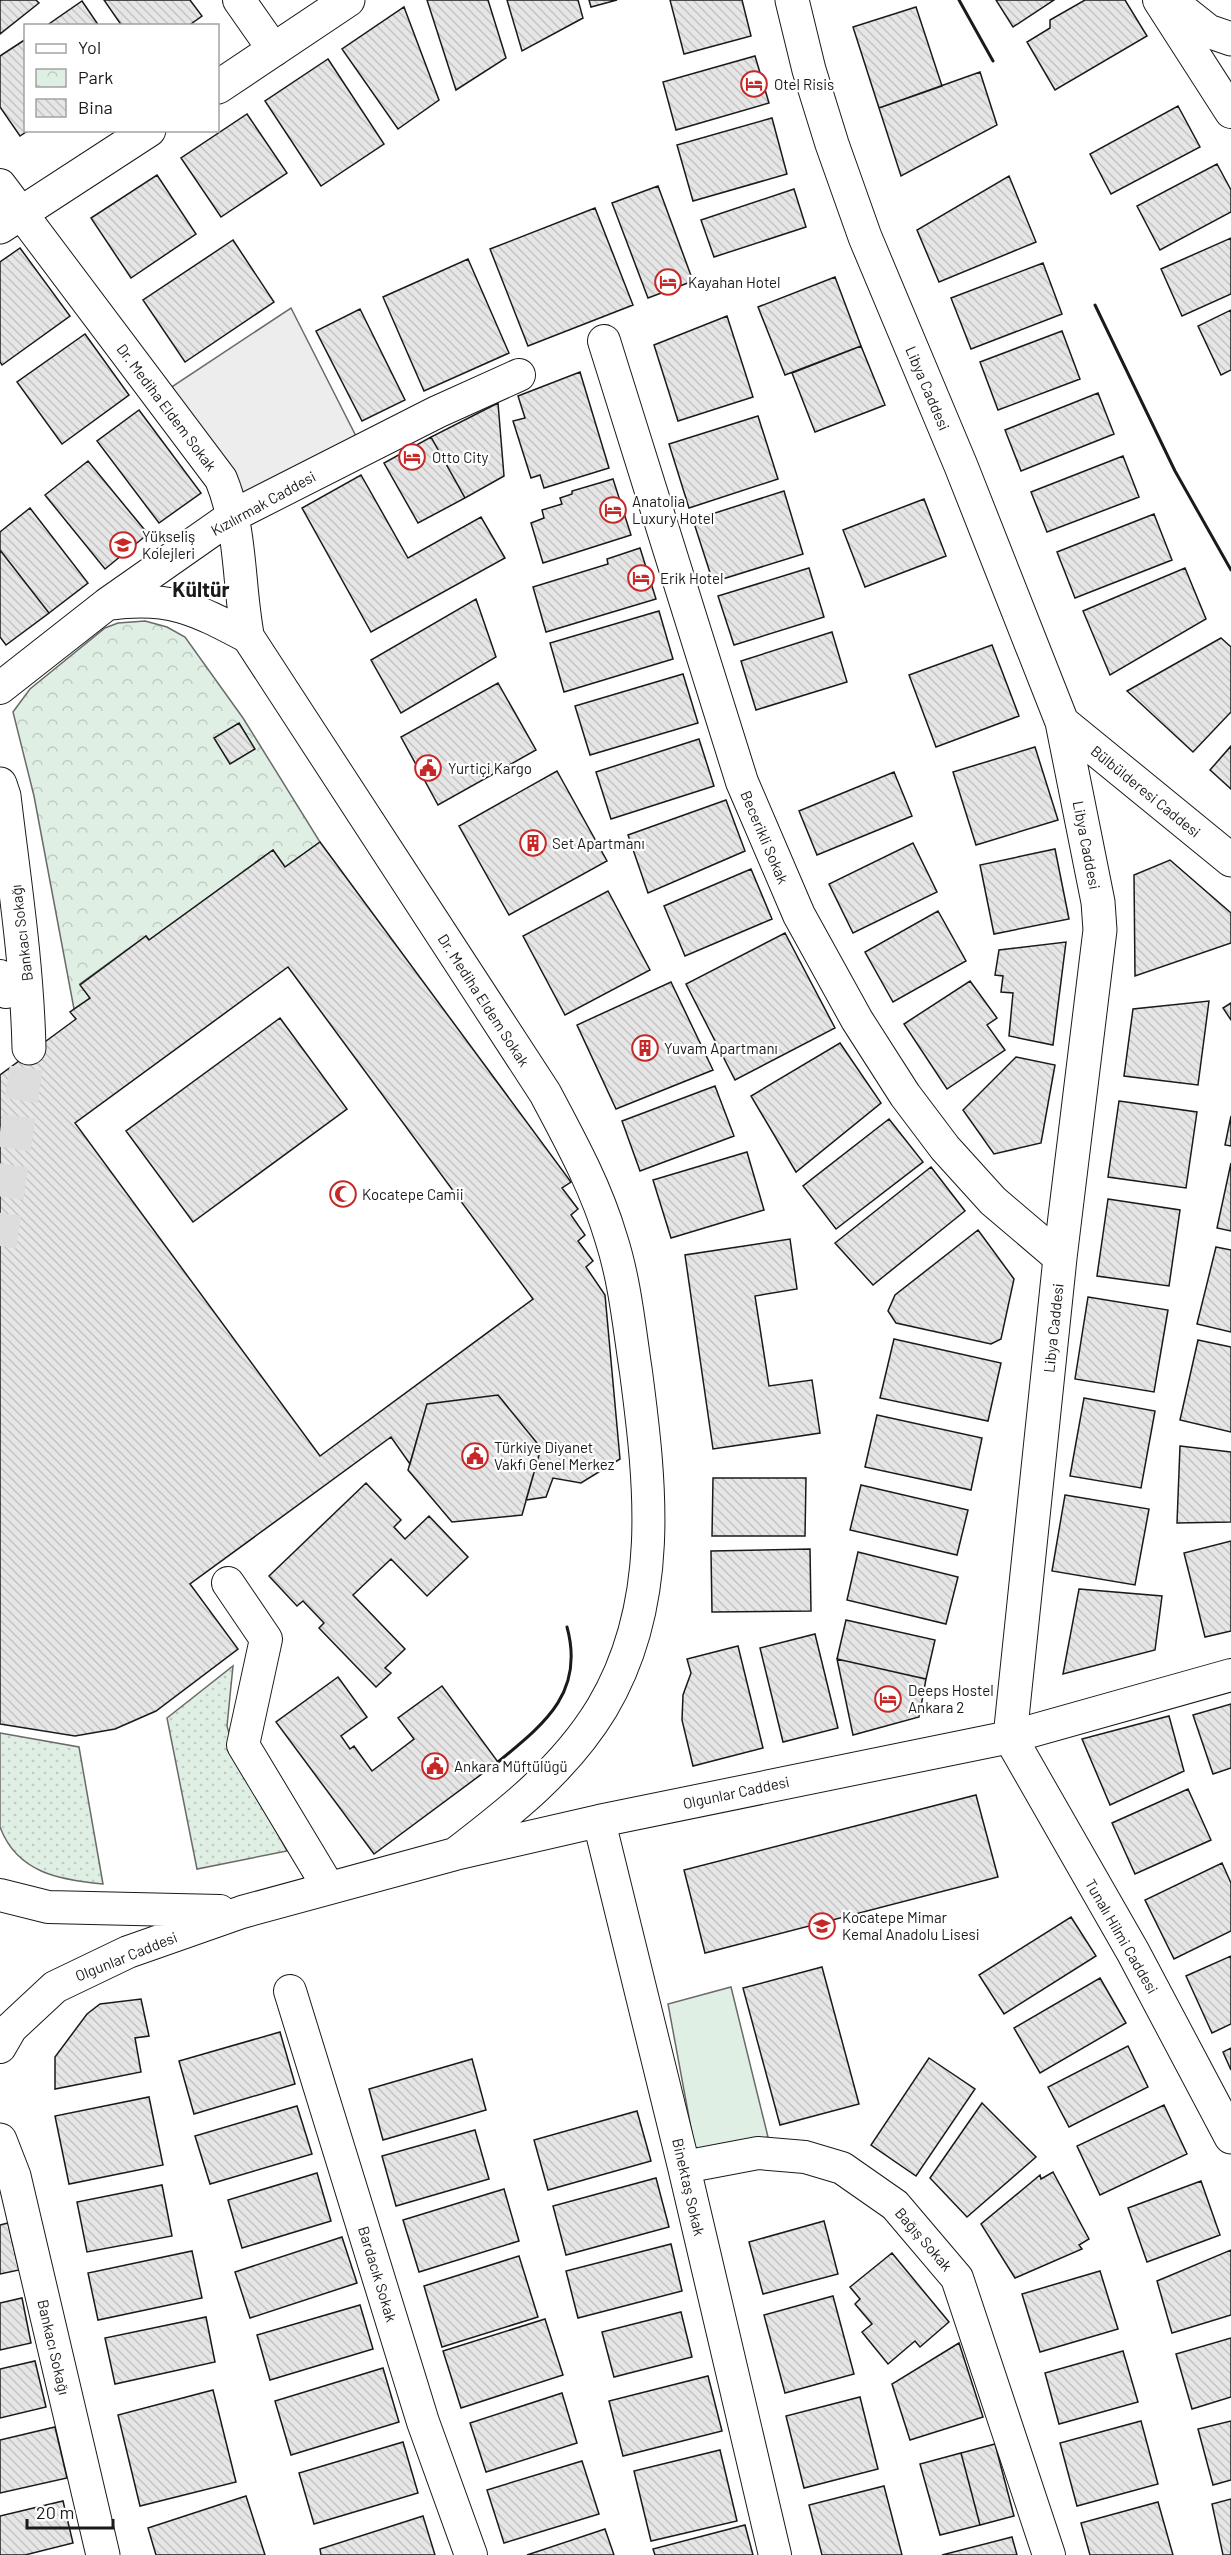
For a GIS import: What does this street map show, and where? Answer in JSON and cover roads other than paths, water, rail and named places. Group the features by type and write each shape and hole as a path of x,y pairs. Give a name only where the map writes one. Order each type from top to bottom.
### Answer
{"main road":[{"path":"219,86 348,0"},
{"name":"Libya Caddesi","path":"792,0 809,70 865,237 961,466 1062,722 1098,902 1100,930 1060,1258 1010,1737"},
{"path":"1169,0 1208,31 1231,39"},
{"path":"11,220 146,132"},
{"name":"Bülbülderesi Caddesi","path":"1062,722 1231,860"},
{"name":"Bankacı Sokağı","path":"0,784 4,796 27,990 20,1055 3,984 0,935"},
{"name":"Tunalı Hilmi Caddesi","path":"1010,1737 1133,1952 1231,2137"},
{"name":"Bankacı Sokağı","path":"0,2140 14,2176 103,2555"}],"street":[{"path":"239,0 274,50"},
{"path":"1159,0 1231,112"},
{"name":"Dr. Mediha Eldem Sokak","path":"0,185 11,220 211,463 221,479 234,515 242,604 248,637 545,1093 572,1142 596,1194 623,1280 641,1414 649,1498 648,1572 631,1645 602,1708 559,1767 502,1818 455,1854"},
{"name":"Becerikli Sokak","path":"604,342 742,782 799,915 857,1020 905,1095 945,1148 993,1201 1060,1258"},
{"name":"Kızılırmak Caddesi","path":"0,688 107,604 234,515 437,412 519,375"},
{"path":"107,604 156,600 180,605 208,616 248,637"},
{"path":"228,1583 266,1639 243,1745 328,1888"},
{"name":"Olgunlar Caddesi","path":"0,2047 12,2028 56,1987 128,1952 242,1911 455,1854 599,1821 1010,1737 1231,1675"},
{"name":"Binektaş Sokak","path":"599,1821 684,2167 775,2555"},
{"name":"Olgunlar Caddesi","path":"0,1895 48,1907 90,1910 242,1911"},
{"name":"Bardacık Sokak","path":"290,1991 423,2422 471,2555"},
{"name":"Bağış Sokak","path":"684,2167 758,2153 805,2157 842,2168 895,2205 957,2277 1049,2555"}],"tunnel":[{"path":"0,1246 29,1048"}],"place":[{"name":"Otel Risis","path":"754,84"},
{"name":"Kayahan Hotel","path":"668,282"},
{"name":"Otto City","path":"412,457"},
{"name":"Anatolia Luxury Hotel","path":"613,510"},
{"name":"Yükseliş Kolejleri","path":"123,545"},
{"name":"Erik Hotel","path":"641,578"},
{"name":"Yurtiçi Kargo","path":"428,768"},
{"name":"Set Apartmanı","path":"533,843"},
{"name":"Yuvam Apartmanı","path":"645,1048"},
{"name":"Kocatepe Camii","path":"343,1194"},
{"name":"Türkiye Diyanet Vakfı Genel Merkez","path":"475,1456"},
{"name":"Deeps Hostel Ankara 2","path":"888,1699"},
{"name":"Ankara Müftülügü","path":"435,1766"},
{"name":"Kocatepe Mimar Kemal Anadolu Lisesi","path":"822,1926"}],"district":[{"name":"Kültür","path":"201,588"}]}
